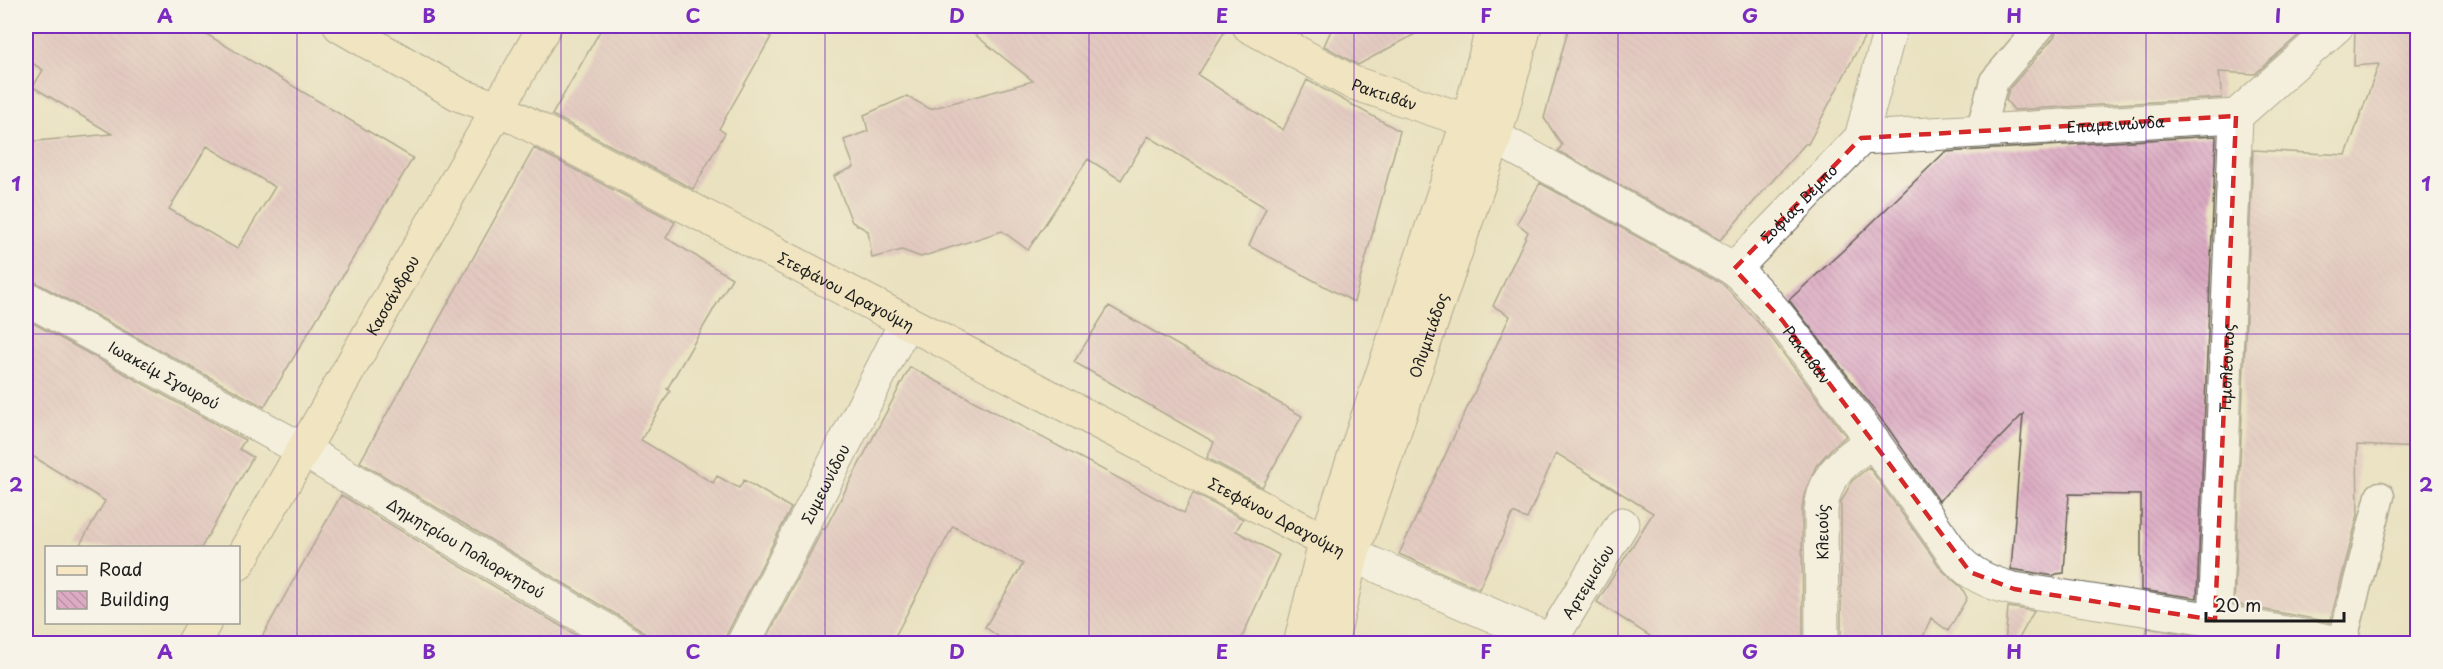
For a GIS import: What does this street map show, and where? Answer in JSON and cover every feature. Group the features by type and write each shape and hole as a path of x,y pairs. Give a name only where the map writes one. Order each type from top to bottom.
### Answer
{"main road":[{"name":"Στεφάνου Δραγούμη","path":"340,26 453,92 498,108 1338,549"},
{"name":"Κασσάνδρου","path":"240,560 545,26"},
{"name":"Ρακτιβάν","path":"1249,26 1351,81 1482,129"},
{"name":"Ολυμπιάδος","path":"1482,129 1493,26"},
{"name":"Ολυμπιάδος","path":"1300,644 1338,549 1482,129 1525,26"},
{"name":"Ολυμπιάδος","path":"1331,644 1338,549"},
{"path":"193,644 204,624"}],"street":[{"path":"1861,138 1891,26"},
{"path":"1980,131 1994,81 2041,26"},
{"path":"2236,116 2337,26"},
{"name":"Επαμεινώνδα","path":"1861,138 2236,116"},
{"name":"Τιμολέοντος","path":"2215,620 2236,116"},
{"name":"Ρακτιβάν","path":"1482,129 1734,269 1749,282 1782,320 1873,440 1957,559 1979,577 2014,589 2215,620 2344,643"},
{"name":"Σοφίας Βέμπο","path":"1734,269 1861,138"},
{"name":"Ιωακείμ Σγουρού","path":"26,298 303,450"},
{"name":"Συμεωνίδου","path":"743,644 906,322"},
{"name":"Κλειούς","path":"1822,644 1821,511 1823,494 1837,469 1873,440"},
{"name":"Δημητρίου Πολιορκητού","path":"303,450 629,644"},
{"path":"2344,643 2380,496"},
{"name":"Αρτεμισίου","path":"1555,642 1622,524"},
{"path":"1338,549 1555,642"}],"highlighted area":[{"path":"2236,116 2215,620 2014,589 1970,572 1782,320 1734,269 1861,138"}],"building":[{"path":"26,26 193,26 413,158 264,407 26,279 26,142 112,134 33,87 43,70 26,59","holes":["207,146 275,187 237,249 169,209"]},
{"path":"603,26 751,26 771,37 719,129 725,133 693,189 552,115"},
{"path":"964,26 1228,26 1198,75 1283,130 1307,80 1400,131 1354,302 1249,246 1266,208 1148,136 1121,180 1088,159 1028,250 1002,231 921,257 902,250 872,258 868,231 852,222 834,176 854,167 844,140 868,131 864,115 907,96 930,109 1033,81"},
{"path":"1333,26 1430,26 1358,65 1324,46"},
{"path":"1569,26 1870,26 1808,144 1805,144 1720,240 1558,151 1562,145 1544,118"},
{"path":"2059,26 2309,26 2255,74 2219,72 2222,98 2014,110 2006,100 2009,89 2054,37"},
{"path":"2355,26 2418,26 2418,448 2357,445 2358,515 2330,622 2234,604 2253,150 2346,155 2379,64 2354,66"},
{"path":"2216,136 2197,598 2141,590 2141,495 2069,494 2064,573 2054,576 2011,569 2023,414 1939,501 1888,428 1789,300 1945,152"},
{"path":"534,148 675,222 666,238 732,278 667,389 670,391 641,440 713,483 717,476 739,488 744,480 791,508 726,636 725,644 648,644 645,634 639,628 360,462"},
{"path":"1540,183 1723,284 1766,331 1846,436 1816,466 1804,495 1802,511 1803,644 1662,644 1597,602 1653,513 1556,453 1527,519 1513,513 1479,589 1399,554 1510,316 1493,306 1528,232 1517,223"},
{"path":"1109,306 1302,416 1262,487 1207,458 1214,442 1074,362"},
{"path":"26,319 245,440 239,449 253,457 202,546 79,546 105,501 26,452"},
{"path":"910,367 1184,513 1193,493 1243,519 1236,531 1279,555 1239,644 1009,644 985,627 1023,564 953,526 891,644 764,644 823,528 825,529"},
{"path":"1869,467 1942,570 1962,588 1967,598 1948,631 1931,618 1920,644 1841,644 1841,502 1852,481"},
{"path":"341,495 591,644 258,644"},
{"path":"2008,607 2034,611 2016,644 2005,644"},
{"path":"2147,628 2212,638 2239,644 2145,644"}]}
